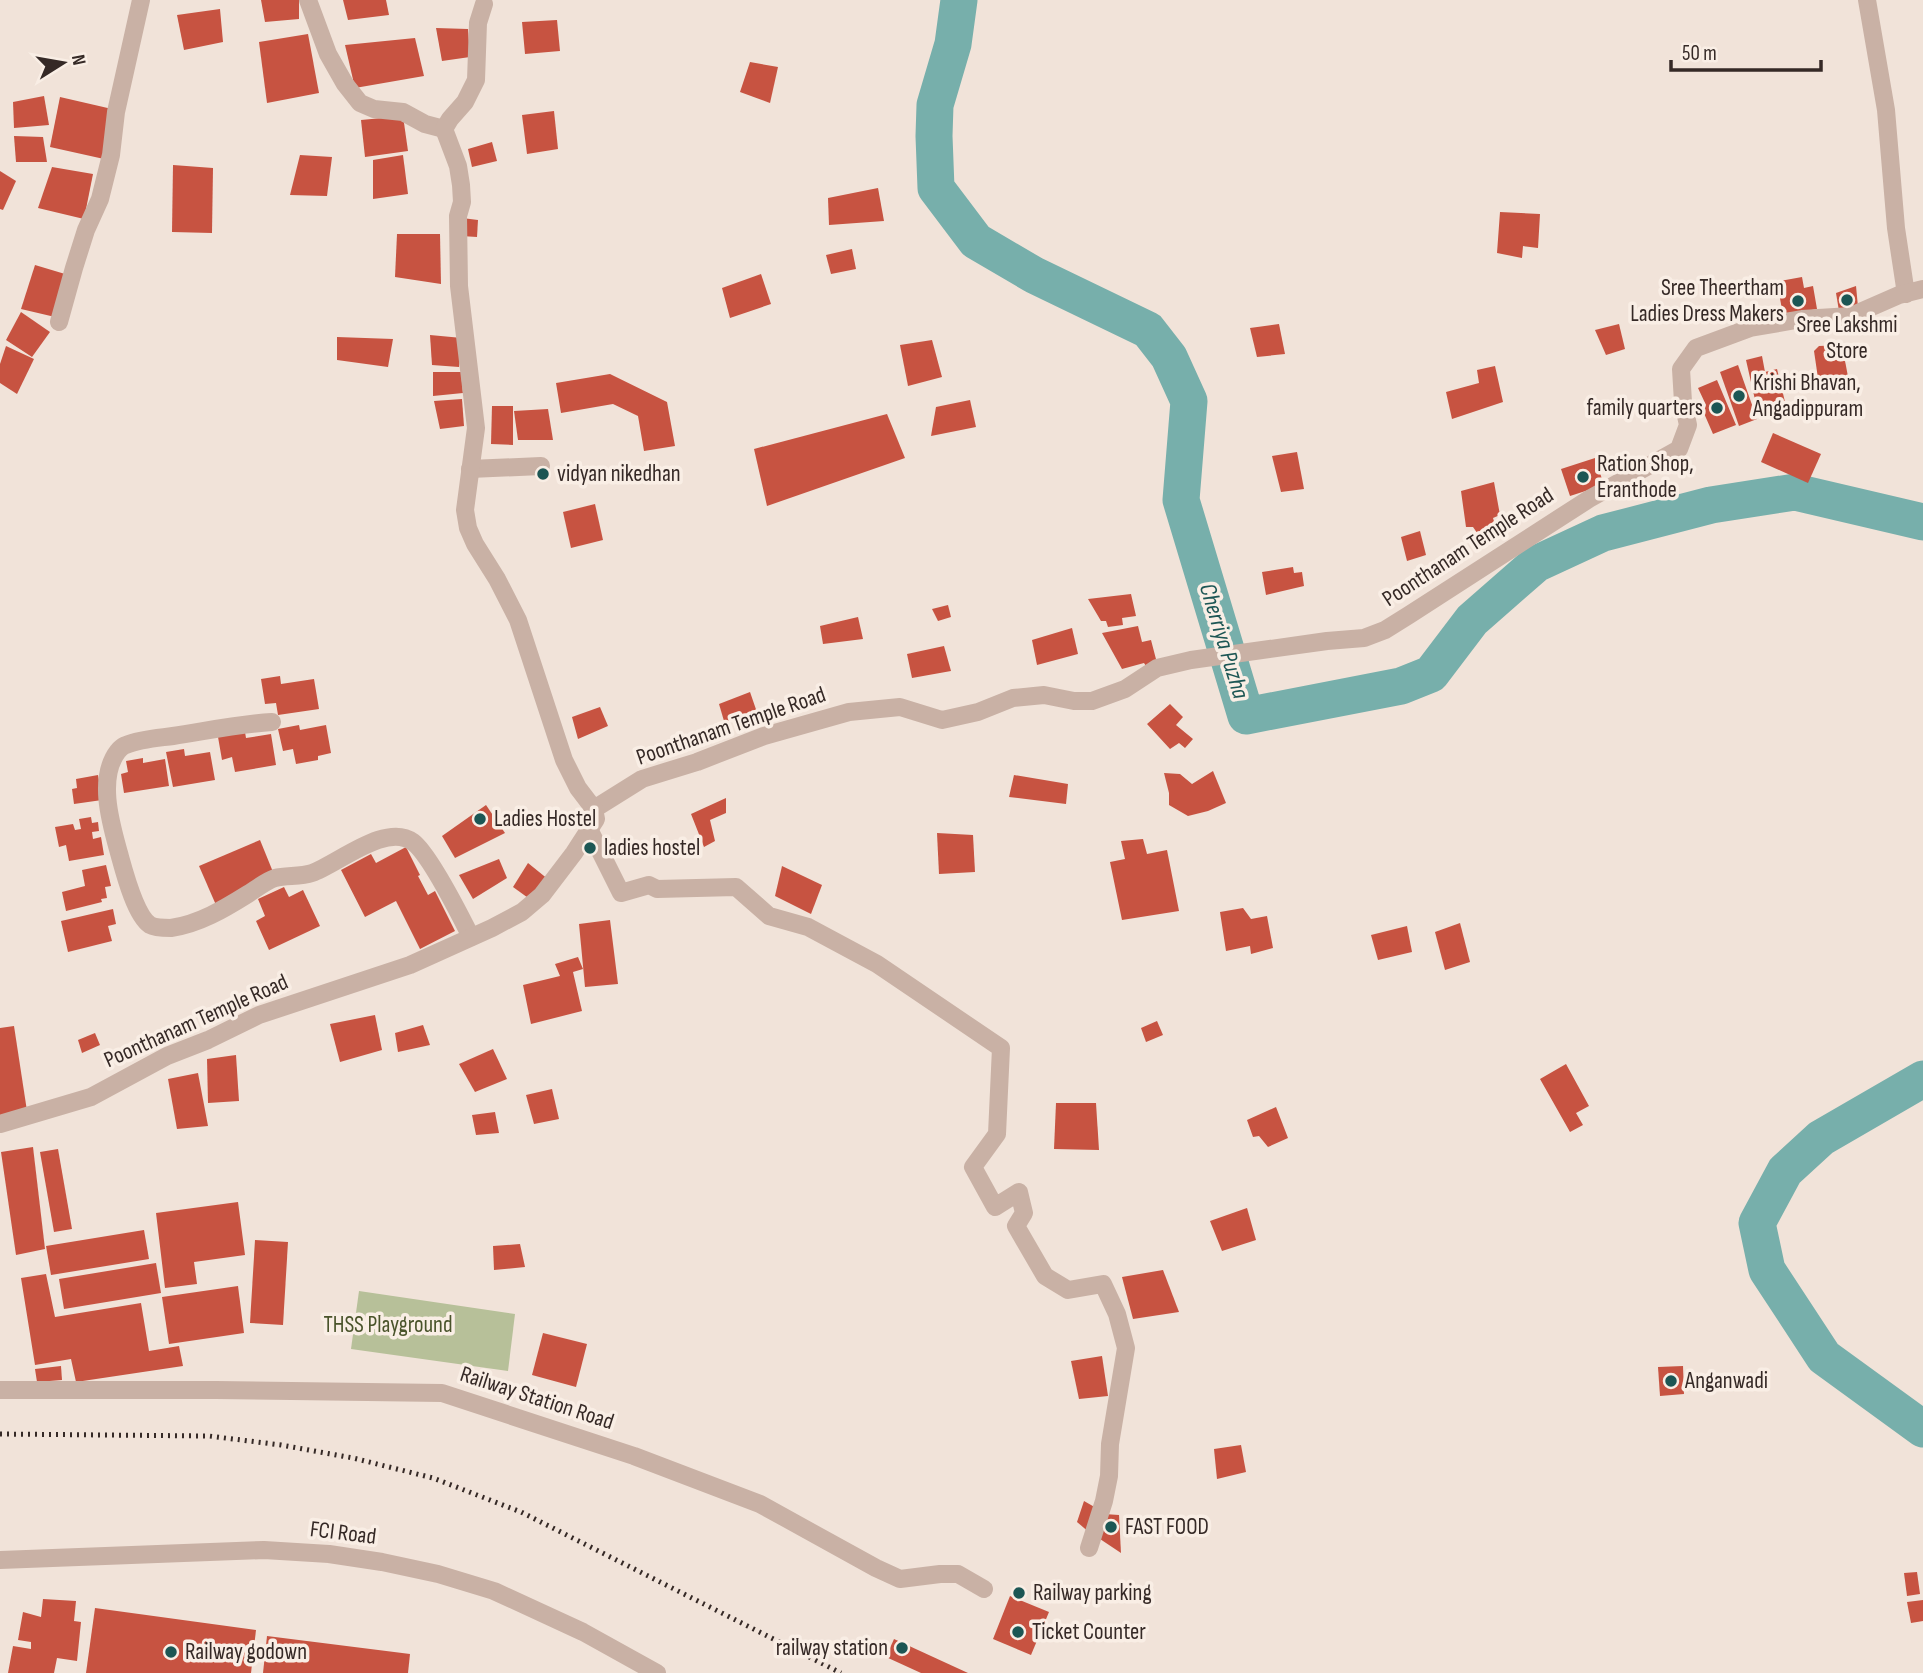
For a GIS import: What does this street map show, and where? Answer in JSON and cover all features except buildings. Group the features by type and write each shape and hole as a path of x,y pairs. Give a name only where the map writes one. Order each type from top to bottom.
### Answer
{"street":[{"path":"59,322 86,230 100,199 111,155 116,112 142,0"},
{"path":"308,0 328,54 345,84 360,103 374,109 403,112 425,124 444,129"},
{"path":"1867,0 1886,110 1896,228 1915,291"},
{"path":"444,129 473,89 480,1"},
{"path":"444,129 458,166 461,185 462,202 458,216 459,286 476,428 465,510 468,528 518,620 564,760 578,788 594,809"},
{"name":"Poonthanam Temple Road","path":"0,1124 91,1097 167,1056 259,1015 410,964 522,912 542,895 574,853 596,819 594,809 642,779 697,762 764,736 849,712 900,707 942,720 978,712 1013,698 1044,695 1074,701 1092,701 1125,689 1157,668 1191,660 1364,638 1385,630 1589,499 1679,449 1688,425 1683,402 1681,369 1696,348 1751,328 1802,319 1851,316 1915,291"},
{"path":"470,469 541,466"},
{"path":"272,722 124,745 111,762 108,813 123,867 141,915 152,926 182,926 227,907 275,878 309,874 364,844 401,837 413,842 425,856 471,937"},
{"path":"589,830 621,893 649,885 657,889 736,887 769,916 808,927 877,964 1001,1048 997,1134 972,1167 995,1207 1019,1192 1024,1213 1016,1226 1045,1276 1068,1290 1103,1284 1117,1314 1126,1348 1110,1444 1109,1476 1104,1501 1088,1548"},
{"name":"Railway Station Road","path":"0,1390 442,1393 634,1456 760,1504 900,1579 958,1574 984,1589"},
{"name":"FCI Road","path":"0,1560 264,1550 329,1554 382,1562 438,1574 494,1591 583,1632 657,1673"}],"green space":[{"name":"THSS Playground","path":"359,1291 515,1314 508,1371 351,1349"}],"waterway":[{"name":"Cherriya Puzha","path":"959,0 953,44 935,105 936,188 976,241 1034,275 1148,330 1169,357 1189,401 1181,500 1246,716 1401,686 1431,674 1472,620 1536,564 1603,533 1711,505 1795,492 1923,522"},
{"name":"Cherriya Puzha","path":"1923,1079 1821,1138 1785,1171 1757,1223 1767,1270 1824,1357 1923,1429"}],"railway":[{"path":"0,1434 209,1436 353,1458 433,1478 521,1512 841,1673"}],"place":[{"name":"Sree Lakshmi Store","path":"1847,300"},
{"name":"Sree Theertham Ladies Dress Makers","path":"1798,301"},
{"name":"Krishi Bhavan, Angadippuram","path":"1739,396"},
{"name":"family quarters","path":"1717,408"},
{"name":"vidyan nikedhan","path":"543,474"},
{"name":"Ration Shop, Eranthode","path":"1583,477"},
{"name":"Ladies Hostel","path":"480,819"},
{"name":"ladies hostel","path":"590,848"},
{"name":"Anganwadi","path":"1671,1381"},
{"name":"FAST FOOD","path":"1111,1527"},
{"name":"Railway parking","path":"1019,1593"},
{"name":"Ticket Counter","path":"1018,1632"},
{"name":"railway station","path":"902,1648"},
{"name":"Railway godown","path":"171,1652"}]}
